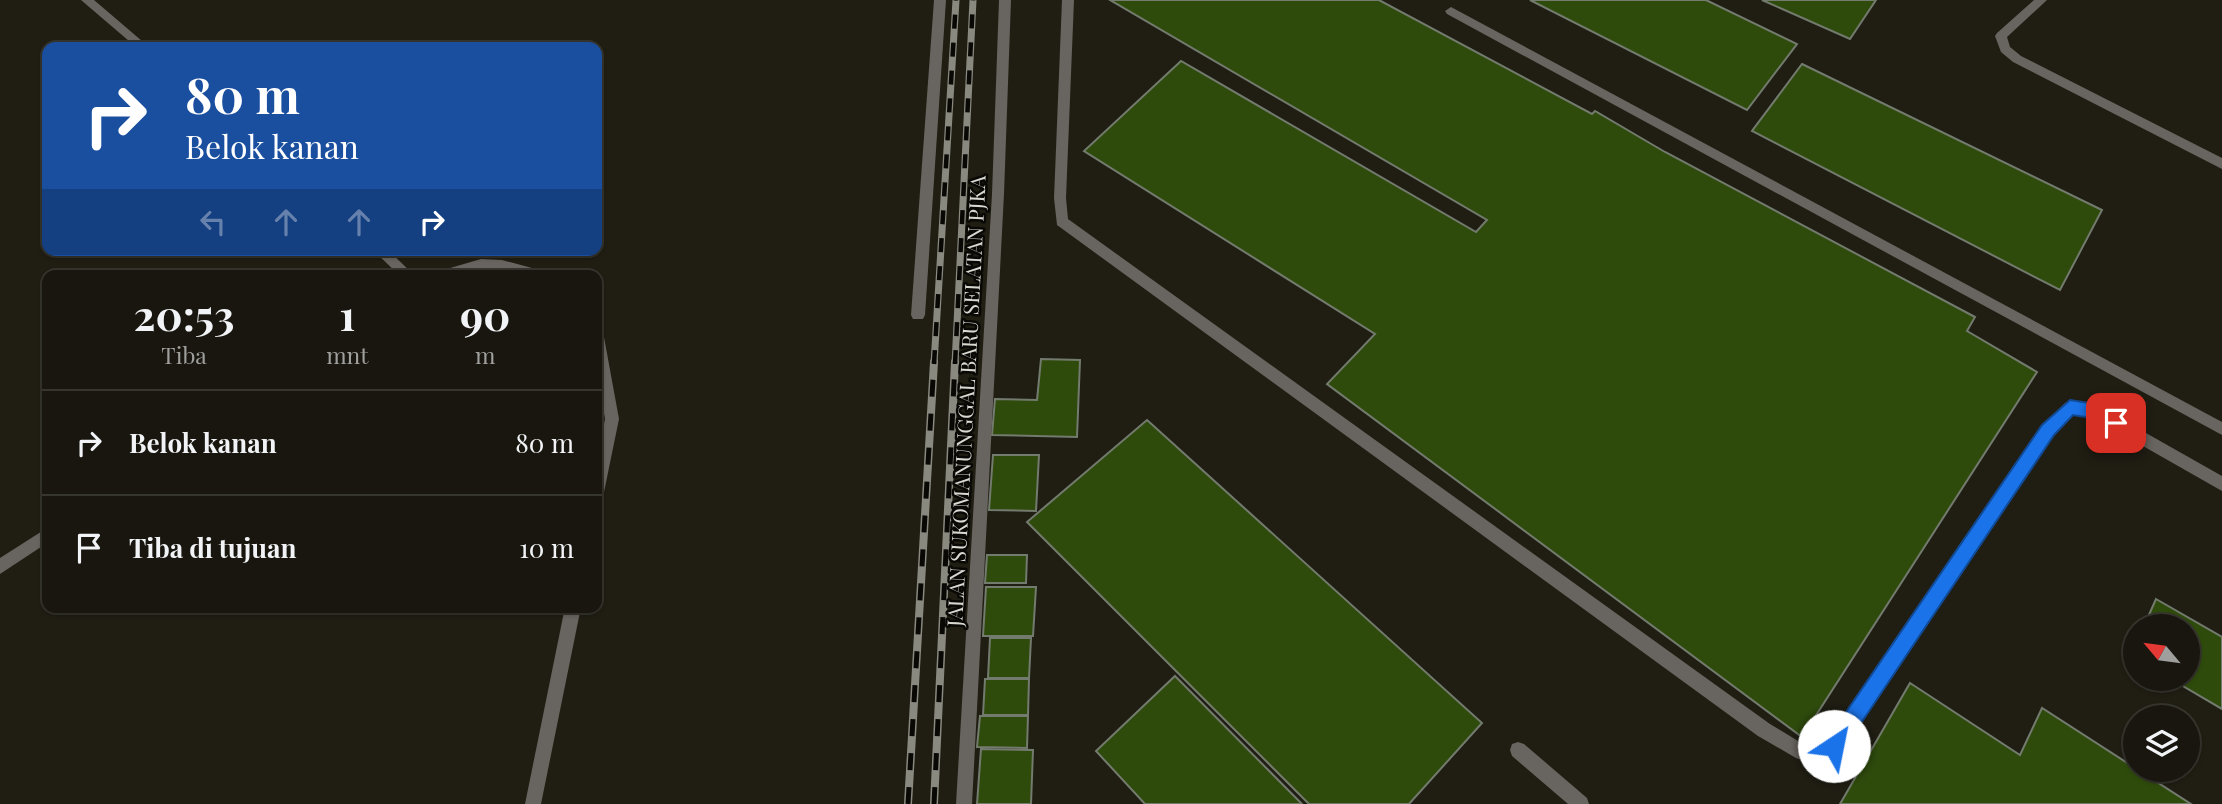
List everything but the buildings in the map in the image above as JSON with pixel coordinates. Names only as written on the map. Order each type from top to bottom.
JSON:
[{"type":"street","points":[[87,0],[136,42]]},
{"type":"street","points":[[918,315],[940,0]]},
{"type":"street","name":"JALAN SUKOMANUNGGAL BARU SELATAN PJKA","points":[[964,804],[998,194],[1004,0]]},
{"type":"street","points":[[1068,0],[1060,198],[1062,221],[1764,730],[1802,752],[1834,746],[2048,430],[2070,407],[2095,411],[2222,484]]},
{"type":"street","points":[[2041,0],[2001,36],[2005,49],[2017,59],[2222,164]]},
{"type":"street","points":[[1451,11],[2222,429]]},
{"type":"street","points":[[386,256],[402,270]]},
{"type":"street","points":[[459,270],[478,263],[505,263],[524,270]]},
{"type":"street","points":[[602,364],[612,419],[602,468]]},
{"type":"street","points":[[0,567],[42,538]]},
{"type":"street","points":[[533,804],[572,613]]},
{"type":"street","points":[[1518,750],[1581,804]]},
{"type":"railway","points":[[934,364],[956,0]]},
{"type":"railway","points":[[955,364],[973,0]]},
{"type":"railway","points":[[908,804],[934,362]]},
{"type":"railway","points":[[934,804],[955,362]]},
{"type":"route","points":[[1834,746],[2048,430],[2070,407],[2095,411],[2116,423]]}]
